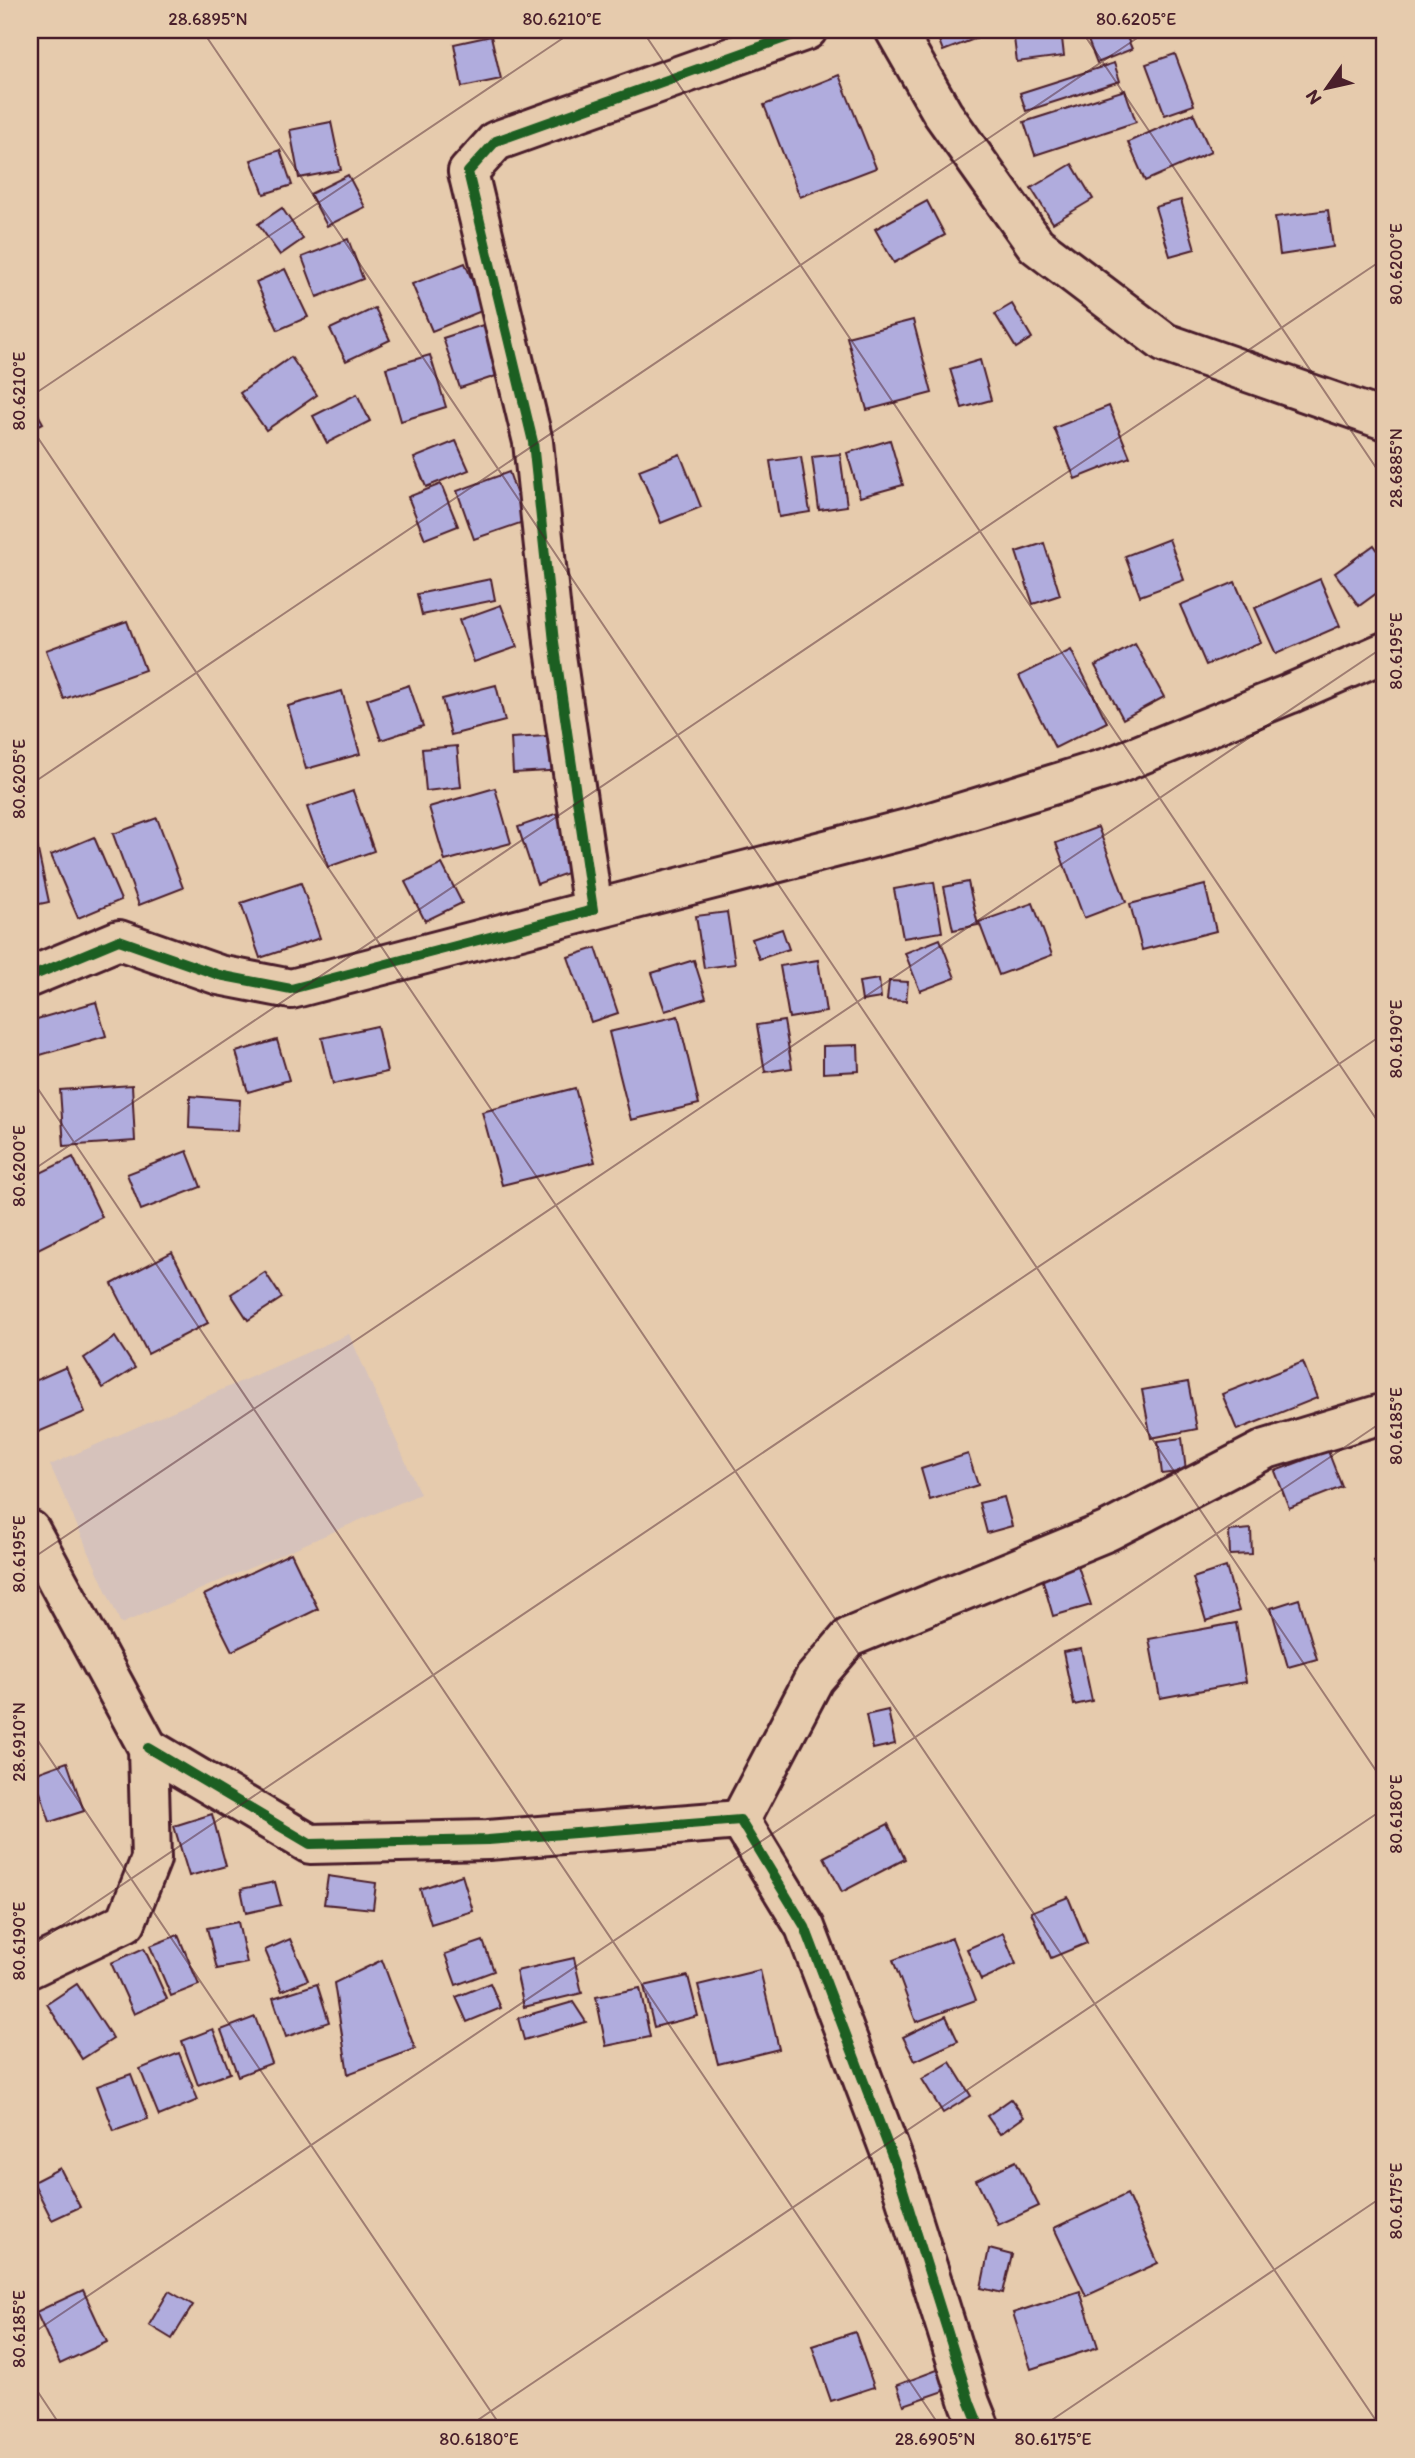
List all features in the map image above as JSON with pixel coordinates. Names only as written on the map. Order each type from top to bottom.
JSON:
[{"type":"street","points":[[593,910],[554,642],[533,442],[468,172],[496,141],[807,30]]},
{"type":"street","points":[[895,30],[943,114],[1036,245],[1165,342],[1383,415]]},
{"type":"street","points":[[30,977],[119,940],[219,975],[291,989],[915,827],[1110,768],[1385,652]]},
{"type":"street","points":[[740,1820],[814,1679],[850,1637],[1108,1531],[1266,1449],[1385,1413]]},
{"type":"street","points":[[30,1530],[148,1748],[151,1859],[126,1922],[30,1968]]},
{"type":"street","points":[[148,1748],[310,1844],[488,1840],[740,1820]]},
{"type":"street","points":[[740,1820],[805,1927],[895,2164],[980,2428]]},
{"type":"shaded area","points":[[349,1334],[420,1494],[121,1624],[50,1465]]},
{"type":"building","points":[[935,30],[998,30],[943,51]]},
{"type":"building","points":[[1013,30],[1061,30],[1064,56],[1017,62]]},
{"type":"building","points":[[1084,30],[1124,30],[1132,49],[1097,63]]},
{"type":"building","points":[[491,36],[501,79],[462,87],[454,44]]},
{"type":"building","points":[[1175,54],[1194,105],[1165,115],[1146,64]]},
{"type":"building","points":[[1114,63],[1120,81],[1026,111],[1020,93]]},
{"type":"building","points":[[839,75],[876,168],[800,197],[764,105]]},
{"type":"building","points":[[1125,90],[1136,122],[1035,155],[1024,122]]},
{"type":"building","points":[[1193,113],[1211,152],[1145,181],[1128,142]]},
{"type":"building","points":[[331,122],[341,170],[299,178],[290,130]]},
{"type":"building","points":[[280,150],[292,185],[264,194],[251,160]]},
{"type":"building","points":[[1072,164],[1093,199],[1053,223],[1031,188]]},
{"type":"building","points":[[348,175],[365,207],[327,226],[310,194]]},
{"type":"building","points":[[1181,200],[1195,249],[1170,256],[1155,207]]},
{"type":"building","points":[[927,201],[945,235],[894,263],[875,229]]},
{"type":"building","points":[[282,208],[303,239],[280,255],[258,224]]},
{"type":"building","points":[[1328,210],[1333,247],[1280,255],[1275,217]]},
{"type":"building","points":[[348,239],[363,279],[317,297],[302,257]]},
{"type":"building","points":[[465,263],[484,310],[432,331],[412,284]]},
{"type":"building","points":[[285,269],[308,317],[278,330],[256,282]]},
{"type":"building","points":[[1012,304],[1032,338],[1016,348],[995,314]]},
{"type":"building","points":[[375,308],[390,340],[346,361],[330,329]]},
{"type":"building","points":[[913,320],[932,393],[867,410],[847,337]]},
{"type":"building","points":[[489,323],[505,373],[460,388],[443,338]]},
{"type":"building","points":[[430,355],[446,407],[401,421],[386,368]]},
{"type":"building","points":[[291,357],[317,395],[266,430],[240,393]]},
{"type":"building","points":[[980,360],[991,400],[962,408],[950,369]]},
{"type":"building","points":[[357,394],[370,421],[327,443],[313,416]]},
{"type":"building","points":[[30,400],[43,423],[30,430]]},
{"type":"building","points":[[1109,406],[1130,457],[1075,479],[1054,428]]},
{"type":"building","points":[[890,440],[903,485],[860,497],[847,453]]},
{"type":"building","points":[[456,441],[469,470],[426,487],[414,458]]},
{"type":"building","points":[[680,454],[701,507],[661,523],[639,470]]},
{"type":"building","points":[[840,454],[847,506],[819,510],[812,457]]},
{"type":"building","points":[[801,457],[810,512],[779,517],[770,461]]},
{"type":"building","points":[[509,472],[526,521],[474,539],[457,491]]},
{"type":"building","points":[[441,484],[458,526],[425,539],[408,497]]},
{"type":"building","points":[[1169,539],[1184,580],[1140,596],[1125,556]]},
{"type":"building","points":[[1044,543],[1060,595],[1033,604],[1016,552]]},
{"type":"building","points":[[1374,545],[1385,561],[1385,587],[1359,606],[1335,573]]},
{"type":"building","points":[[491,579],[495,600],[422,615],[417,594]]},
{"type":"building","points":[[1320,579],[1340,626],[1276,654],[1255,608]]},
{"type":"building","points":[[1235,582],[1261,642],[1206,665],[1180,605]]},
{"type":"building","points":[[501,605],[517,647],[474,662],[459,620]]},
{"type":"building","points":[[127,621],[145,670],[64,699],[46,650]]},
{"type":"building","points":[[1135,644],[1164,697],[1123,719],[1095,666]]},
{"type":"building","points":[[1071,650],[1107,722],[1055,748],[1019,676]]},
{"type":"building","points":[[409,685],[423,726],[381,740],[367,699]]},
{"type":"building","points":[[496,685],[505,721],[451,735],[442,699]]},
{"type":"building","points":[[342,691],[360,754],[306,769],[288,706]]},
{"type":"building","points":[[564,735],[566,770],[513,773],[511,738]]},
{"type":"building","points":[[457,746],[461,787],[426,791],[422,749]]},
{"type":"building","points":[[495,788],[511,843],[445,861],[429,807]]},
{"type":"building","points":[[353,791],[374,851],[328,867],[307,807]]},
{"type":"building","points":[[558,813],[578,869],[537,884],[518,827]]},
{"type":"building","points":[[30,818],[49,902],[30,906]]},
{"type":"building","points":[[157,818],[183,888],[139,905],[113,834]]},
{"type":"building","points":[[1098,827],[1126,902],[1084,918],[1056,843]]},
{"type":"building","points":[[94,837],[121,900],[78,918],[51,855]]},
{"type":"building","points":[[442,864],[462,903],[425,921],[405,882]]},
{"type":"building","points":[[934,882],[942,932],[903,938],[894,889]]},
{"type":"building","points":[[968,882],[978,925],[953,930],[944,887]]},
{"type":"building","points":[[301,883],[320,938],[260,958],[241,903]]},
{"type":"building","points":[[1205,885],[1216,931],[1142,950],[1130,904]]},
{"type":"building","points":[[1033,903],[1052,955],[999,975],[979,922]]},
{"type":"building","points":[[727,912],[735,964],[704,968],[696,916]]},
{"type":"building","points":[[782,929],[789,949],[759,959],[752,939]]},
{"type":"building","points":[[940,939],[955,978],[920,991],[905,953]]},
{"type":"building","points":[[596,948],[618,1013],[591,1022],[568,957]]},
{"type":"building","points":[[694,960],[706,998],[665,1011],[652,973]]},
{"type":"building","points":[[818,960],[826,1012],[789,1018],[780,966]]},
{"type":"building","points":[[879,979],[881,998],[862,1001],[859,982]]},
{"type":"building","points":[[889,981],[908,982],[906,1001],[887,1000]]},
{"type":"building","points":[[96,1002],[106,1036],[30,1058],[30,1021]]},
{"type":"building","points":[[678,1016],[699,1104],[631,1120],[609,1032]]},
{"type":"building","points":[[784,1021],[792,1068],[765,1072],[757,1025]]},
{"type":"building","points":[[377,1026],[387,1072],[333,1084],[322,1038]]},
{"type":"building","points":[[277,1040],[289,1080],[248,1092],[236,1052]]},
{"type":"building","points":[[858,1045],[859,1071],[823,1073],[823,1046]]},
{"type":"building","points":[[132,1085],[135,1141],[64,1146],[60,1090]]},
{"type":"building","points":[[575,1088],[595,1162],[502,1185],[482,1112]]},
{"type":"building","points":[[190,1096],[240,1100],[238,1131],[189,1128]]},
{"type":"building","points":[[187,1151],[201,1187],[141,1210],[127,1174]]},
{"type":"building","points":[[73,1157],[102,1217],[30,1253],[30,1178]]},
{"type":"building","points":[[172,1252],[208,1323],[148,1354],[112,1284]]},
{"type":"building","points":[[265,1272],[282,1298],[248,1320],[231,1294]]},
{"type":"building","points":[[115,1337],[135,1368],[103,1388],[84,1358]]},
{"type":"building","points":[[1303,1362],[1317,1398],[1237,1430],[1222,1394]]},
{"type":"building","points":[[66,1367],[85,1412],[36,1433],[30,1419],[30,1383]]},
{"type":"building","points":[[1188,1382],[1197,1429],[1151,1438],[1142,1390]]},
{"type":"building","points":[[1182,1438],[1186,1471],[1162,1474],[1158,1441]]},
{"type":"building","points":[[1328,1451],[1342,1487],[1289,1508],[1275,1471]]},
{"type":"building","points":[[968,1454],[978,1485],[930,1500],[921,1469]]},
{"type":"building","points":[[1004,1497],[1012,1526],[987,1533],[979,1503]]},
{"type":"building","points":[[1251,1529],[1252,1554],[1230,1555],[1229,1531]]},
{"type":"building","points":[[291,1553],[318,1609],[232,1651],[204,1595]]},
{"type":"building","points":[[1385,1556],[1385,1593],[1374,1560]]},
{"type":"building","points":[[1077,1563],[1091,1605],[1053,1616],[1041,1574]]},
{"type":"building","points":[[1226,1567],[1239,1611],[1206,1621],[1193,1578]]},
{"type":"building","points":[[1299,1599],[1317,1659],[1288,1667],[1271,1608]]},
{"type":"building","points":[[1236,1623],[1246,1682],[1160,1698],[1149,1639]]},
{"type":"building","points":[[1081,1649],[1092,1701],[1074,1705],[1063,1652]]},
{"type":"building","points":[[888,1710],[895,1744],[873,1749],[866,1715]]},
{"type":"building","points":[[67,1762],[84,1811],[50,1822],[34,1774]]},
{"type":"building","points":[[212,1814],[226,1866],[189,1876],[174,1826]]},
{"type":"building","points":[[888,1824],[905,1859],[842,1892],[824,1857]]},
{"type":"building","points":[[462,1875],[473,1911],[431,1924],[420,1889]]},
{"type":"building","points":[[328,1876],[376,1883],[373,1909],[324,1904]]},
{"type":"building","points":[[275,1882],[281,1905],[246,1913],[241,1889]]},
{"type":"building","points":[[1068,1897],[1087,1943],[1051,1958],[1031,1912]]},
{"type":"building","points":[[238,1922],[247,1963],[217,1969],[207,1928]]},
{"type":"building","points":[[1003,1933],[1016,1964],[981,1980],[967,1949]]},
{"type":"building","points":[[178,1935],[199,1985],[171,1996],[150,1946]]},
{"type":"building","points":[[952,1938],[976,2000],[916,2022],[893,1960]]},
{"type":"building","points":[[290,1939],[308,1980],[282,1991],[265,1950]]},
{"type":"building","points":[[483,1941],[494,1971],[456,1985],[445,1954]]},
{"type":"building","points":[[144,1948],[167,1999],[134,2014],[111,1963]]},
{"type":"building","points":[[574,1958],[582,1993],[524,2007],[516,1971]]},
{"type":"building","points":[[382,1960],[415,2049],[348,2074],[334,1983]]},
{"type":"building","points":[[760,1970],[779,2049],[718,2064],[698,1985]]},
{"type":"building","points":[[688,1976],[698,2016],[654,2027],[644,1986]]},
{"type":"building","points":[[490,1983],[501,2008],[467,2022],[456,1997]]},
{"type":"building","points":[[77,1984],[113,2039],[82,2059],[47,2004]]},
{"type":"building","points":[[317,1984],[329,2022],[286,2037],[273,1998]]},
{"type":"building","points":[[640,1988],[650,2037],[606,2046],[596,1997]]},
{"type":"building","points":[[573,2002],[586,2022],[524,2040],[518,2018]]},
{"type":"building","points":[[946,2016],[958,2041],[915,2061],[903,2037]]},
{"type":"building","points":[[255,2017],[272,2063],[238,2076],[221,2030]]},
{"type":"building","points":[[213,2029],[230,2073],[198,2085],[182,2041]]},
{"type":"building","points":[[179,2053],[198,2100],[159,2116],[140,2069]]},
{"type":"building","points":[[950,2062],[971,2096],[943,2113],[922,2079]]},
{"type":"building","points":[[131,2074],[148,2119],[114,2131],[97,2086]]},
{"type":"building","points":[[1011,2099],[1024,2117],[1000,2134],[987,2116]]},
{"type":"building","points":[[1016,2161],[1039,2206],[998,2225],[976,2180]]},
{"type":"building","points":[[60,2168],[80,2207],[52,2220],[33,2182]]},
{"type":"building","points":[[1127,2194],[1158,2263],[1086,2296],[1054,2228]]},
{"type":"building","points":[[989,2249],[1012,2255],[1003,2293],[981,2288]]},
{"type":"building","points":[[83,2290],[107,2342],[60,2364],[36,2312]]},
{"type":"building","points":[[169,2291],[193,2305],[172,2339],[149,2325]]},
{"type":"building","points":[[1080,2291],[1098,2347],[1031,2369],[1013,2313]]},
{"type":"building","points":[[855,2332],[874,2387],[831,2401],[812,2346]]},
{"type":"building","points":[[945,2367],[953,2388],[904,2405],[897,2385]]},
{"type":"building","points":[[908,2422],[910,2428],[884,2428]]},
{"type":"cycle path","points":[[30,977],[119,940],[219,975],[291,989],[593,910],[554,642],[533,442],[468,172],[496,141],[807,30]]},
{"type":"cycle path","points":[[148,1748],[310,1844],[488,1840],[740,1820],[805,1927],[895,2164],[980,2428]]}]
